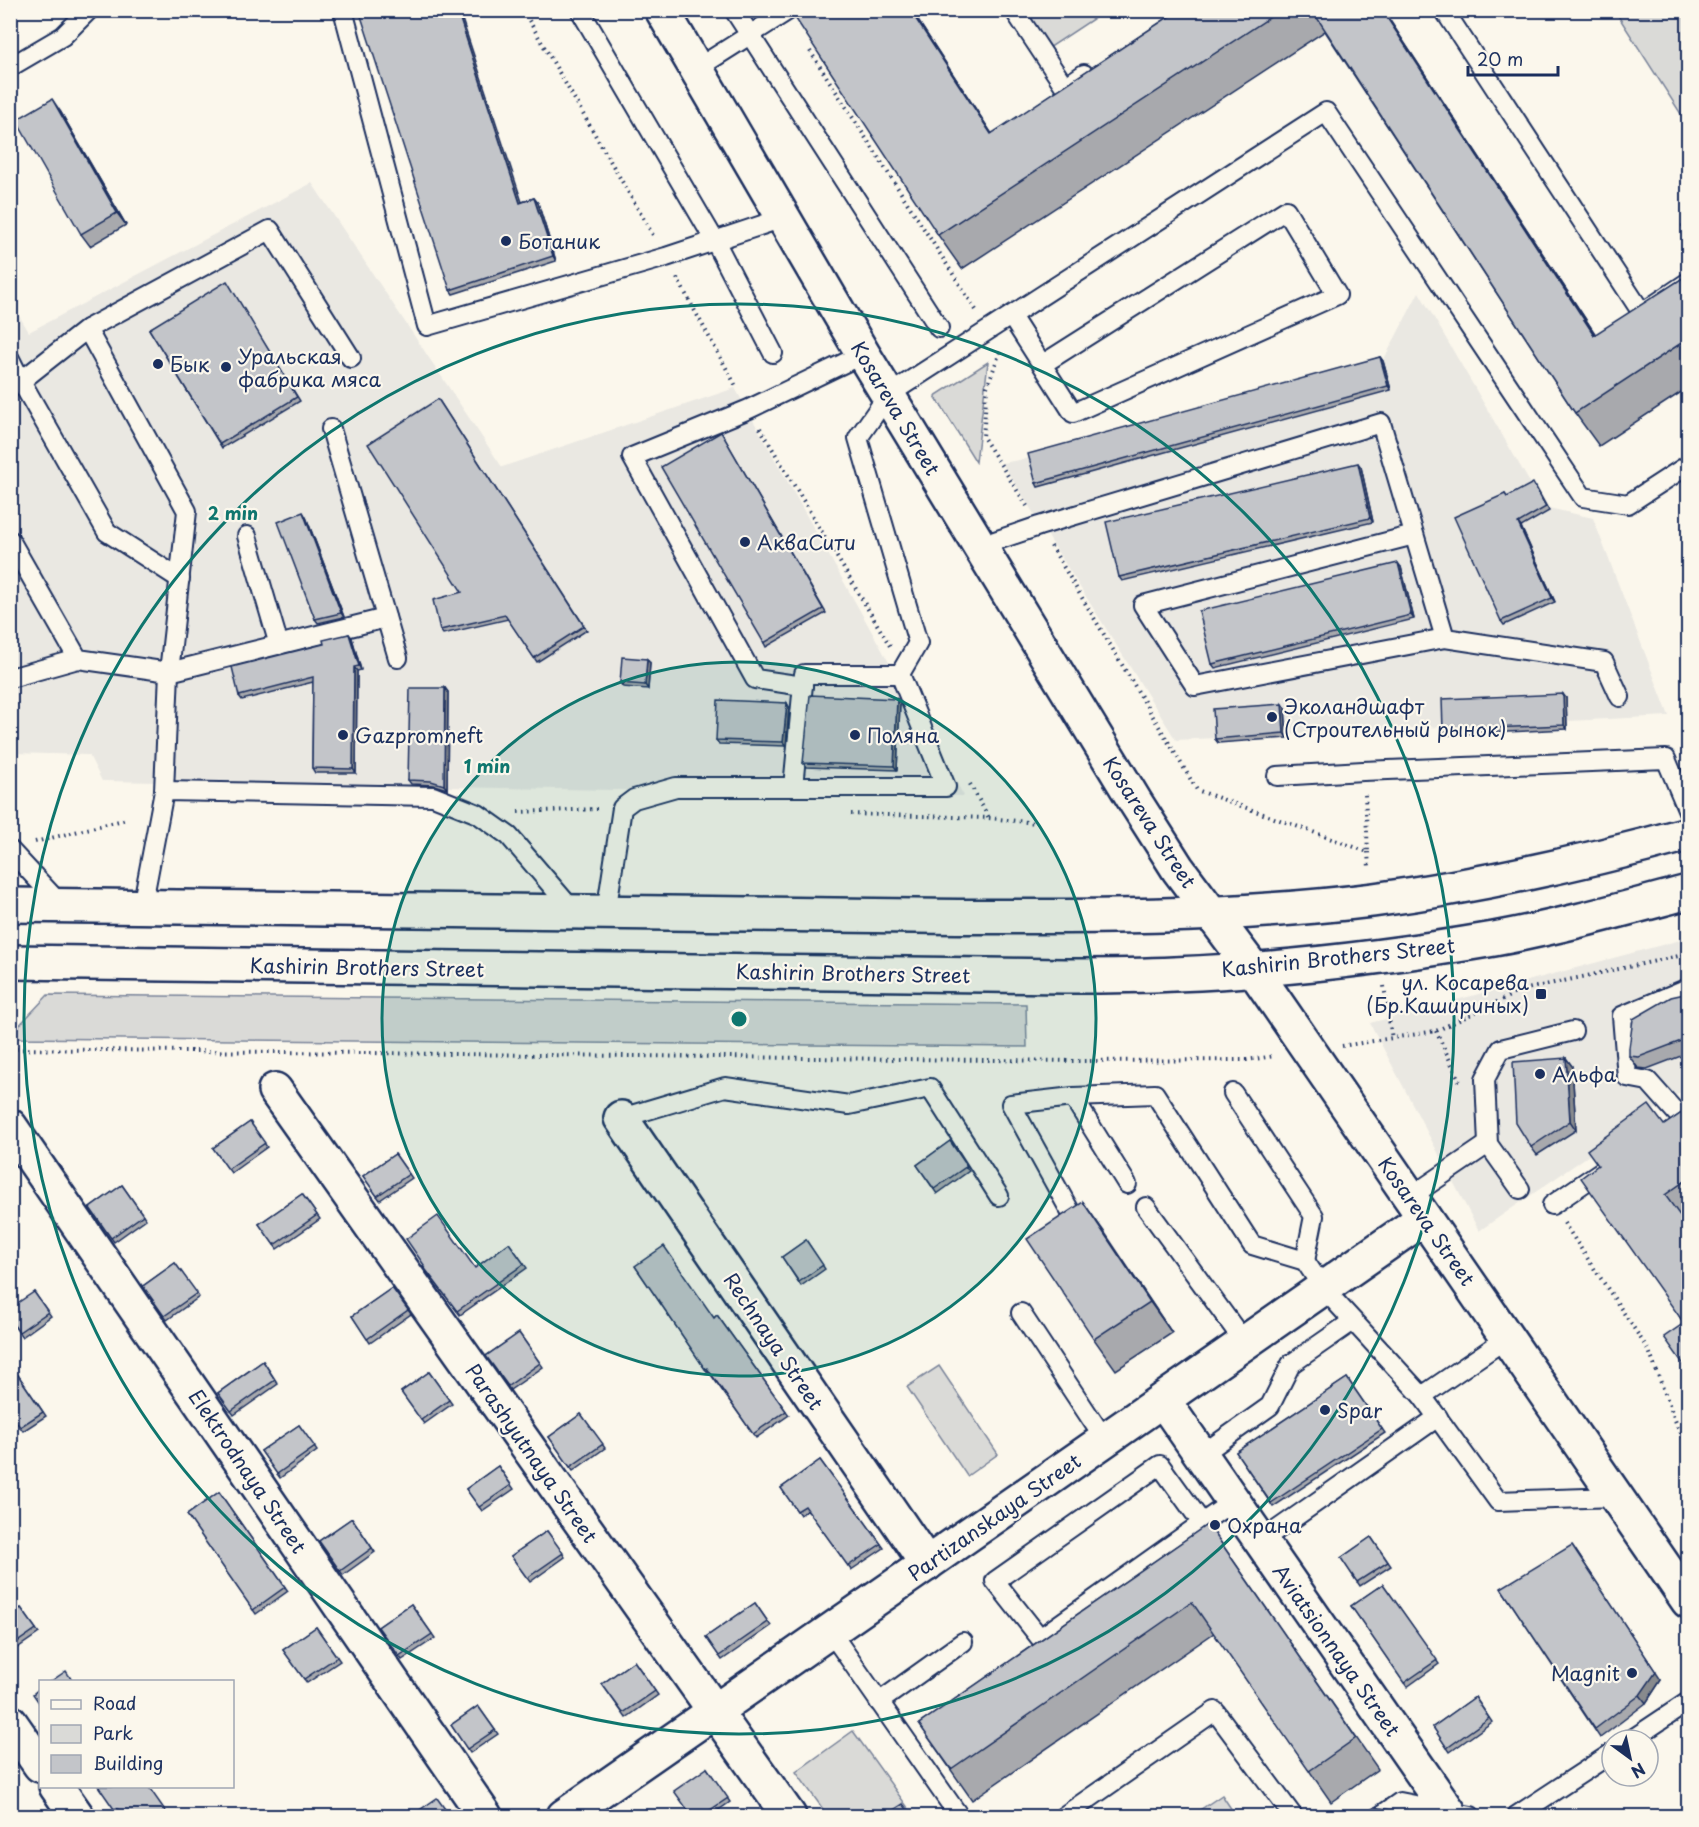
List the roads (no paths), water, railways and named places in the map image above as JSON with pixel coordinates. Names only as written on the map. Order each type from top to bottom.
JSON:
[{"type":"street","name":"Kosareva Street","points":[[662,10],[863,354],[1178,869],[1253,969],[1689,1600]]},
{"type":"street","points":[[10,905],[1052,917],[1211,913],[1303,907],[1425,892],[1576,862],[1689,834]]},
{"type":"street","name":"Kashirin Brothers Street","points":[[10,962],[1065,976],[1174,974],[1253,969],[1380,956],[1496,938],[1599,916],[1689,892]]},
{"type":"street","name":"Parashyutnaya Street","points":[[275,1090],[789,1816]]},
{"type":"street","name":"Rechnaya Street","points":[[621,1118],[927,1564]]},
{"type":"street","name":"Elektrodnaya Street","points":[[10,1126],[485,1816]]},
{"type":"street","name":"Partizanskaya Street","points":[[564,1816],[1323,1288],[1417,1207]]},
{"type":"street","name":"Aviatsionnaya Street","points":[[1163,1400],[1456,1815]]},
{"type":"street","points":[[10,1722],[39,1764]]},
{"type":"street","points":[[57,1788],[77,1816]]},
{"type":"lane","points":[[10,67],[63,36],[89,10]]},
{"type":"lane","points":[[343,10],[427,326],[656,260],[783,218]]},
{"type":"lane","points":[[580,10],[715,241],[773,353]]},
{"type":"lane","points":[[734,10],[939,328]]},
{"type":"lane","points":[[696,69],[789,10]]},
{"type":"lane","points":[[1014,10],[1065,87],[1094,68]]},
{"type":"lane","points":[[1444,10],[1642,313],[1689,282]]},
{"type":"lane","points":[[900,674],[918,643],[858,438],[888,395],[1326,112],[1583,497],[1628,504],[1689,465]]},
{"type":"lane","points":[[1011,316],[1073,412],[1337,295],[1286,210],[1043,364]]},
{"type":"lane","points":[[21,381],[87,329],[270,230],[351,358]]},
{"type":"lane","points":[[87,329],[187,511],[169,672],[164,790],[142,907]]},
{"type":"lane","points":[[802,686],[755,679],[632,457],[749,409],[863,354]]},
{"type":"lane","points":[[10,359],[107,532],[180,579]]},
{"type":"lane","points":[[980,546],[1039,526],[1381,423],[1445,638]]},
{"type":"lane","points":[[331,429],[398,658]]},
{"type":"lane","points":[[1414,535],[1143,605],[1195,686],[1445,638],[1604,663],[1620,697]]},
{"type":"lane","points":[[247,536],[279,645]]},
{"type":"lane","points":[[10,540],[78,659]]},
{"type":"lane","points":[[10,678],[78,659],[169,672],[386,618]]},
{"type":"lane","points":[[793,787],[804,674],[900,674]]},
{"type":"lane","points":[[164,790],[433,795],[478,814],[509,836],[590,913],[622,808],[634,799],[676,787],[946,787],[900,674]]},
{"type":"lane","points":[[1277,776],[1666,759],[1689,811]]},
{"type":"lane","points":[[10,850],[62,906]]},
{"type":"lane","points":[[1680,1117],[1648,1081],[1627,1077],[1623,1016],[1689,988]]},
{"type":"lane","points":[[1520,1189],[1488,1144],[1485,1079],[1501,1049],[1573,1031]]},
{"type":"lane","points":[[621,1118],[725,1087],[849,1105],[930,1088],[999,1196]]},
{"type":"lane","points":[[1233,1093],[1314,1216],[1305,1261]]},
{"type":"lane","points":[[1075,1220],[1011,1104],[1073,1097],[1155,1094],[1252,1245],[1305,1261],[1323,1288],[1422,1395],[1498,1501],[1617,1497]]},
{"type":"lane","points":[[1073,1097],[1127,1184]]},
{"type":"lane","points":[[1417,1207],[1488,1144]]},
{"type":"lane","points":[[1552,1205],[1621,1158]]},
{"type":"lane","points":[[1146,1207],[1245,1343]]},
{"type":"lane","points":[[1021,1313],[1105,1440]]},
{"type":"lane","points":[[1201,1455],[1270,1406],[1291,1364],[1353,1321]]},
{"type":"lane","points":[[1422,1395],[1508,1338]]},
{"type":"lane","points":[[1261,1541],[1438,1417]]},
{"type":"lane","points":[[1202,1523],[1160,1465],[995,1581],[1040,1638],[1233,1501]]},
{"type":"lane","points":[[830,1631],[959,1816]]},
{"type":"lane","points":[[879,1702],[963,1642]]},
{"type":"lane","points":[[1649,1728],[1689,1702]]},
{"type":"lane","points":[[1064,1816],[1215,1711],[1293,1816]]},
{"type":"lane","points":[[1516,1816],[1600,1761]]},
{"type":"lane","points":[[1380,1816],[1400,1802],[1456,1815]]},
{"type":"place","name":"Ботаник","points":[[506,241]]},
{"type":"place","name":"Бык","points":[[158,364]]},
{"type":"place","name":"Уральская фабрика мяса","points":[[226,367]]},
{"type":"place","name":"АкваСити","points":[[745,542]]},
{"type":"place","name":"Эколандшафт (Строительный рынок)","points":[[1272,717]]},
{"type":"place","name":"Gazpromneft","points":[[343,735]]},
{"type":"place","name":"Поляна","points":[[855,735]]},
{"type":"place","name":"ул. Косарева (Бр.Кашириных)","points":[[1541,994]]},
{"type":"place","name":"Альфа","points":[[1540,1074]]},
{"type":"place","name":"Spar","points":[[1325,1410]]},
{"type":"place","name":"Охрана","points":[[1215,1525]]},
{"type":"place","name":"Magnit","points":[[1632,1673]]}]
